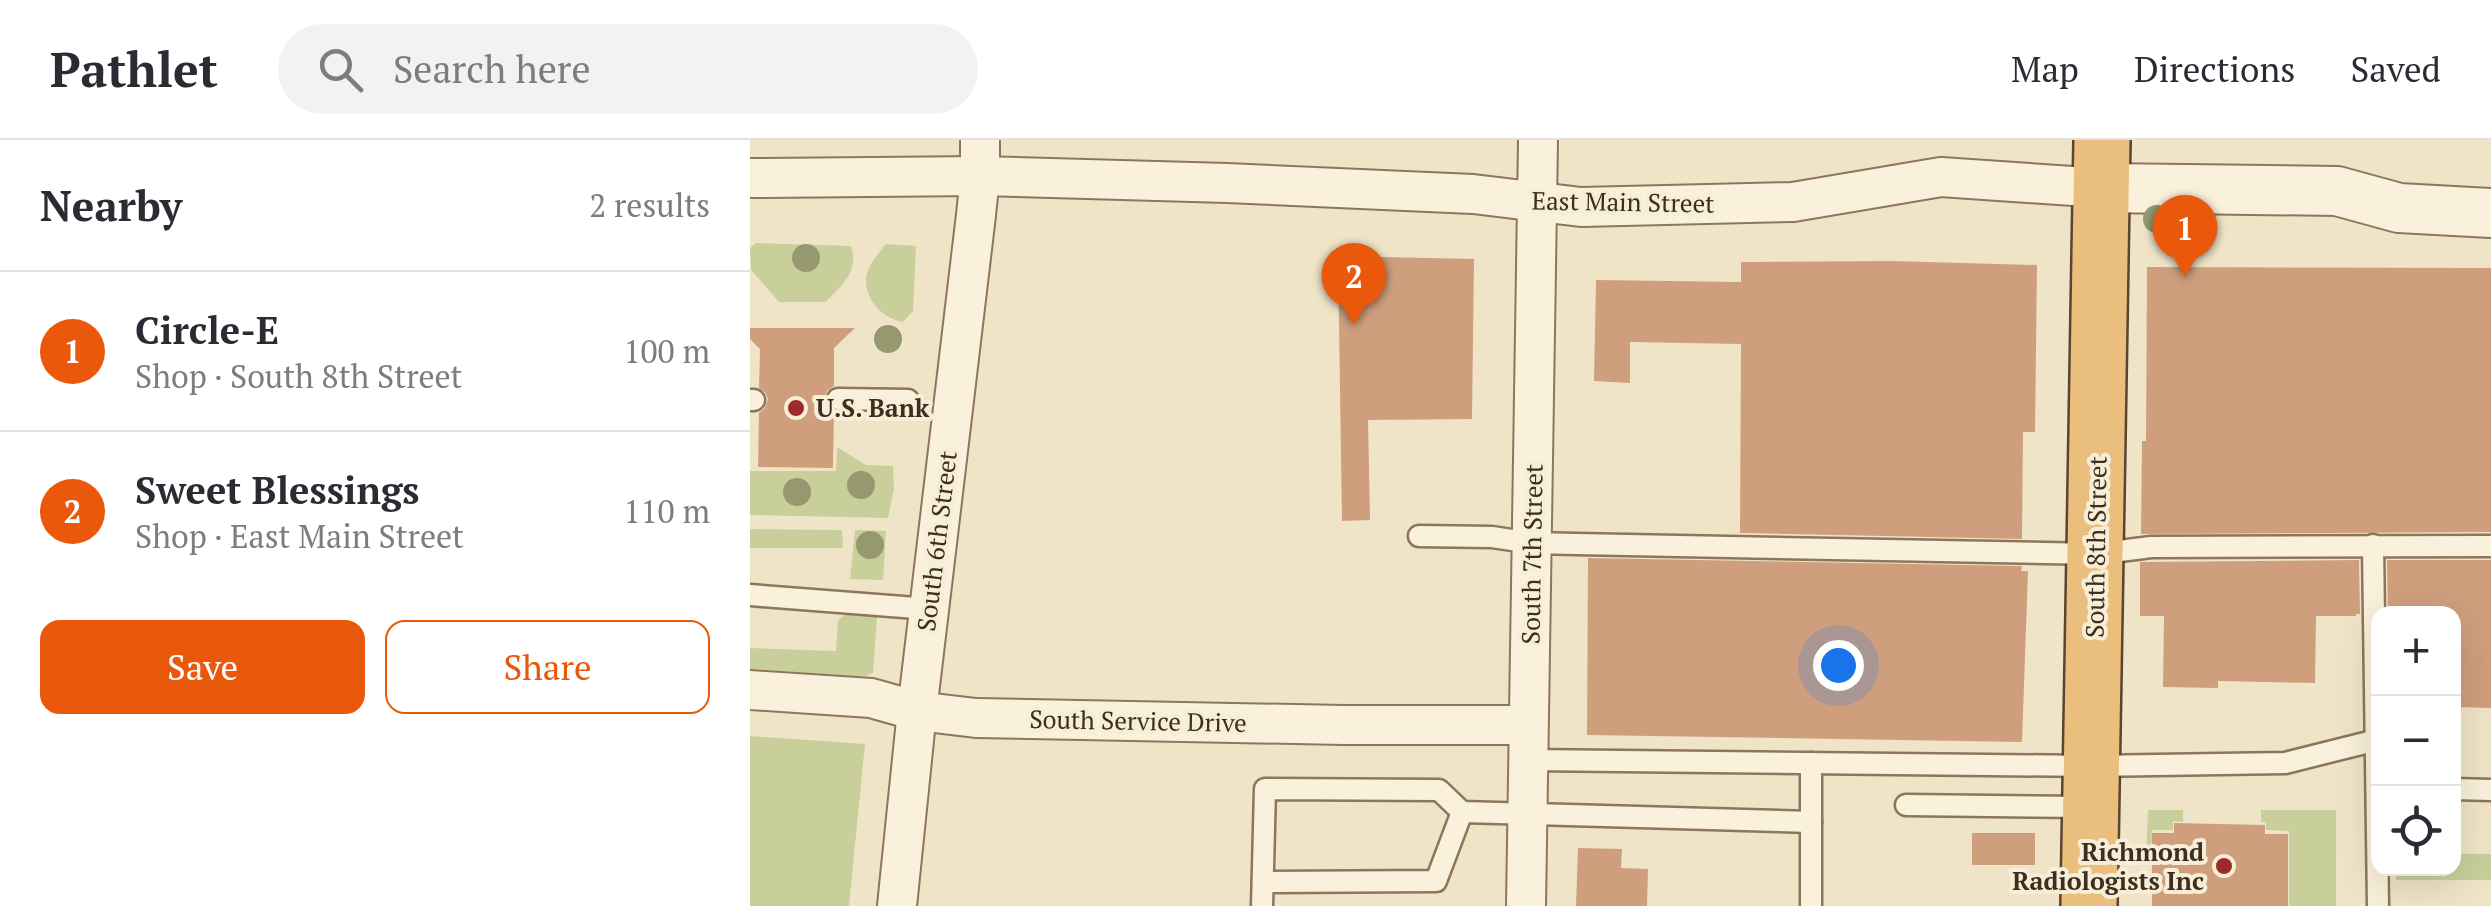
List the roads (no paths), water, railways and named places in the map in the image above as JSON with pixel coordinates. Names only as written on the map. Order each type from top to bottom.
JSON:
[{"type":"highway","name":"South 8th Street","points":[[2089,906],[2102,164]]},
{"type":"street","name":"South 7th Street","points":[[1526,906],[1538,140]]},
{"type":"street","name":"East Main Street","points":[[750,178],[980,158],[1227,183],[1454,193],[1602,207],[1794,202],[1940,177],[2102,164],[2337,190],[2399,208],[2491,214]]},
{"type":"street","name":"South 6th Street","points":[[897,906],[980,158]]},
{"type":"street","name":"South Service Drive","points":[[750,690],[871,698],[917,711],[996,719],[1344,725],[1528,742]]},
{"type":"lane","points":[[838,400],[908,400]]},
{"type":"lane","points":[[1419,536],[1492,537],[1532,543],[2096,554],[2152,546],[2491,546]]},
{"type":"lane","points":[[2373,546],[2375,696]]},
{"type":"lane","points":[[750,595],[929,610]]},
{"type":"lane","points":[[1906,805],[2285,763],[2371,741]]},
{"type":"lane","points":[[1528,742],[2092,787]]},
{"type":"lane","points":[[1811,906],[1812,763]]},
{"type":"lane","points":[[1262,906],[1265,789],[1439,790],[1462,812],[1812,822]]},
{"type":"lane","points":[[2461,789],[2491,790]]},
{"type":"lane","points":[[1263,882],[1436,881],[1462,812]]},
{"type":"lane","points":[[2378,876],[2378,906]]},
{"type":"place","name":"Circle-E","points":[[2185,277]]},
{"type":"place","name":"Sweet Blessings","points":[[1354,325]]},
{"type":"place","name":"U.S. Bank","points":[[796,408]]},
{"type":"place","name":"Richmond Radiologists Inc","points":[[2224,866]]}]
